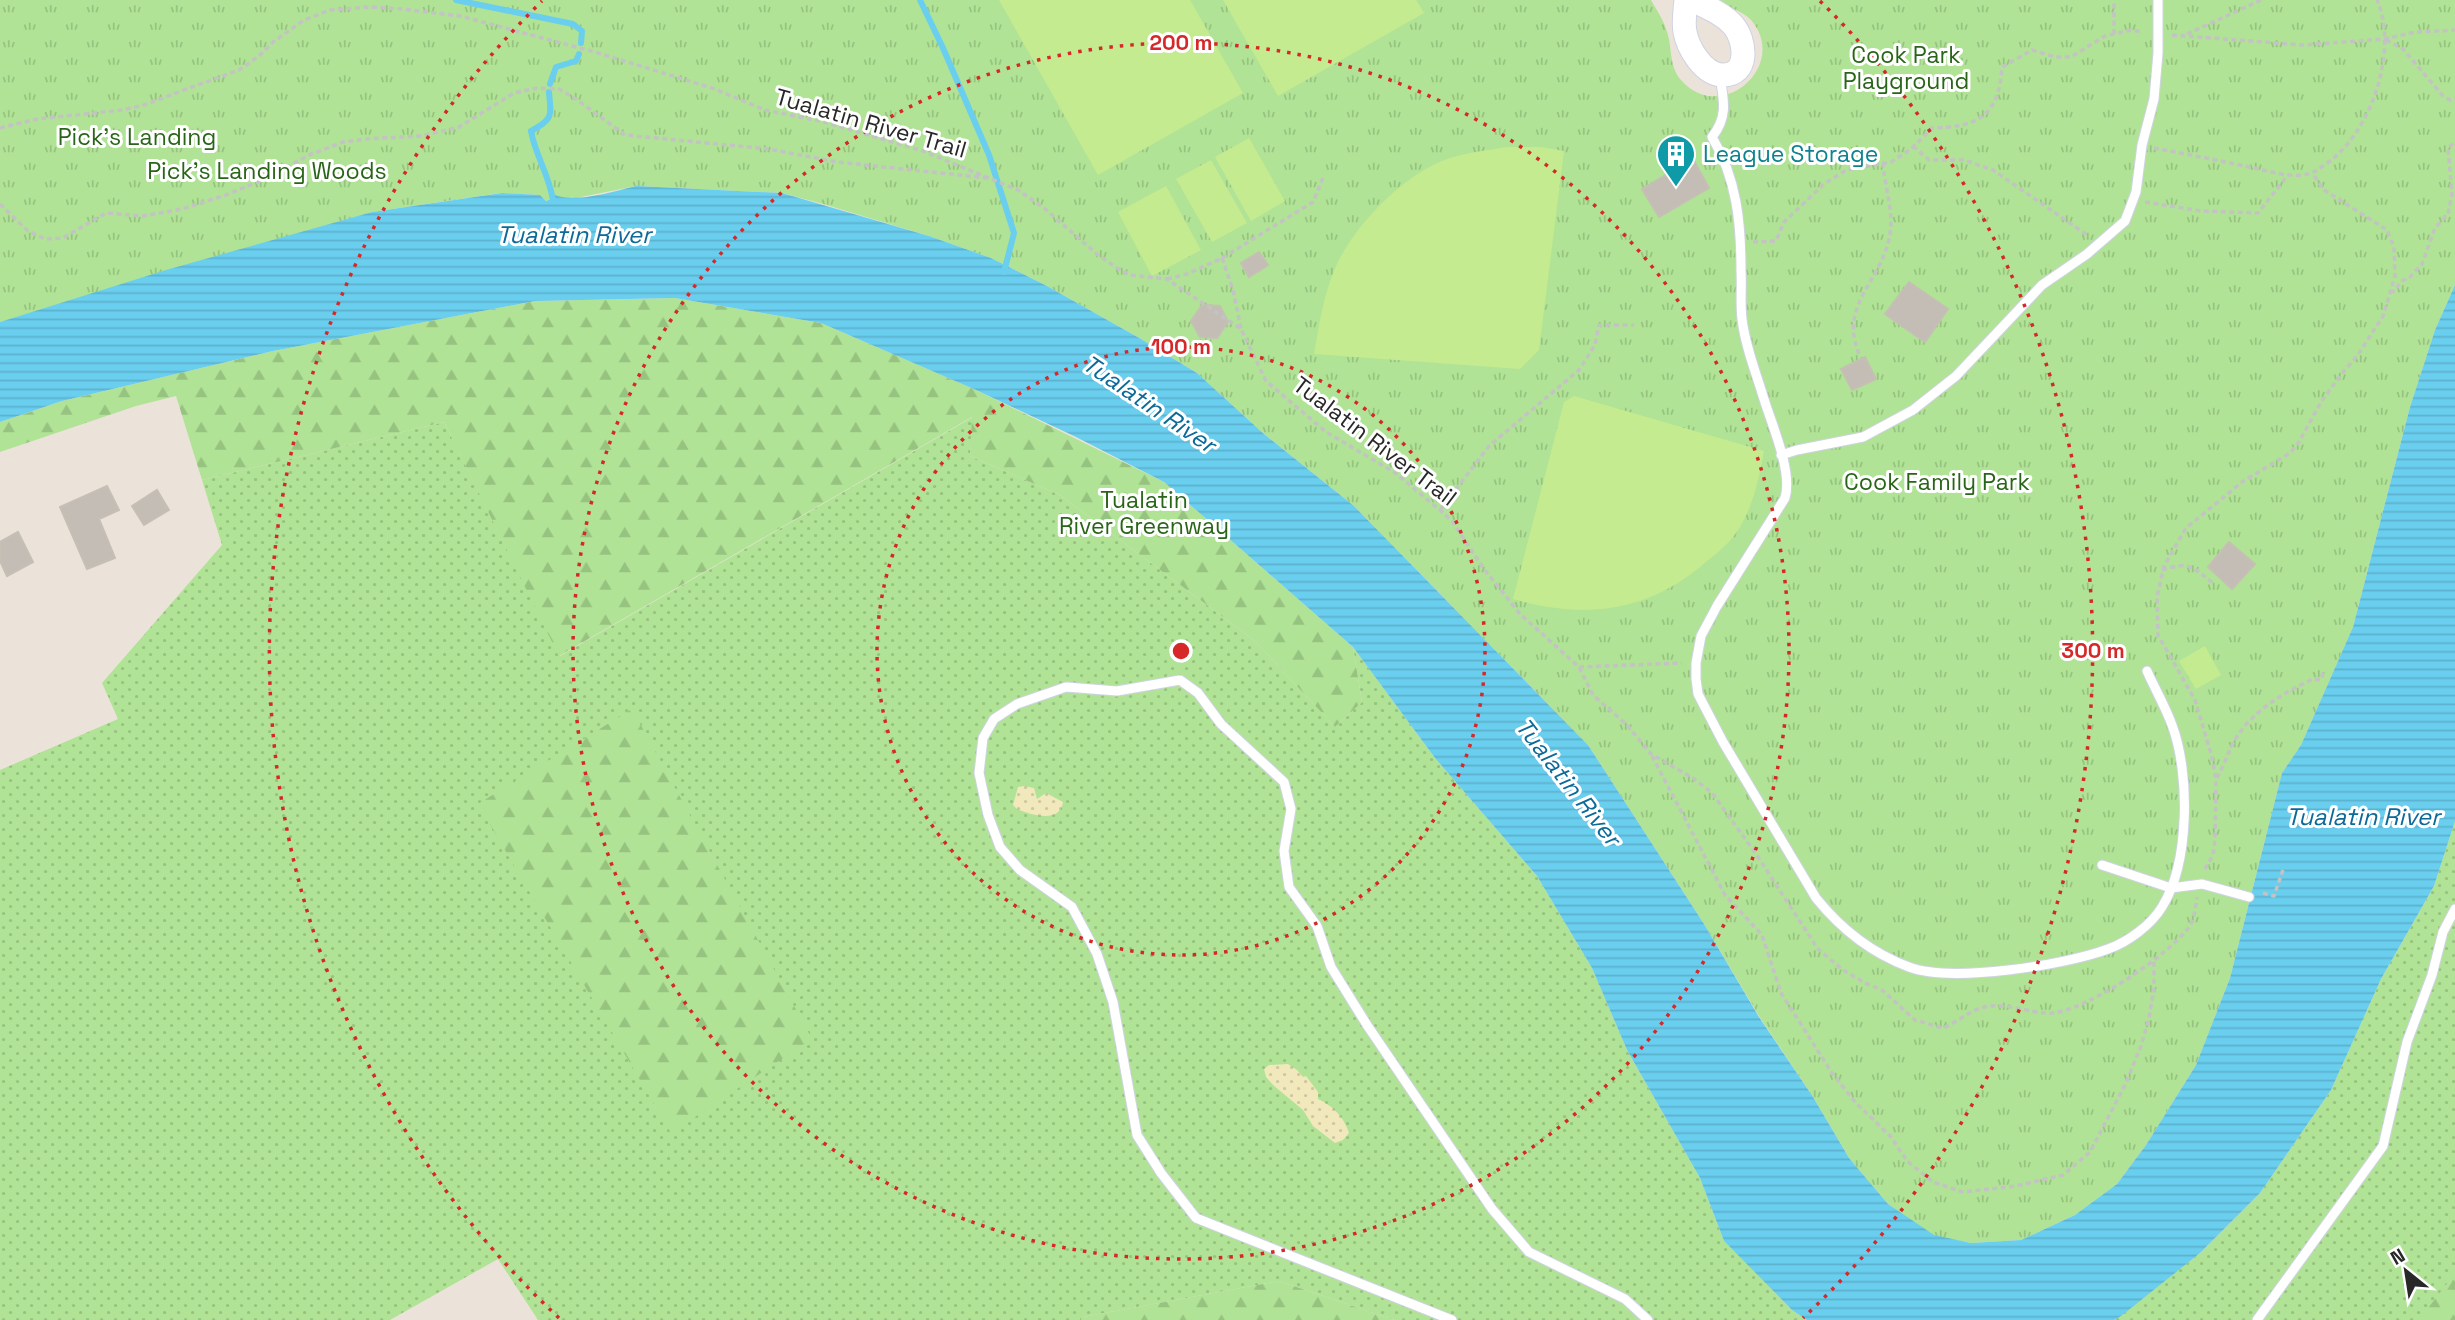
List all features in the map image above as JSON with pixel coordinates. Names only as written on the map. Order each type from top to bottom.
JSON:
[{"type":"street","points":[[1686,0],[1684,23],[1689,44],[1702,64],[1720,75],[1733,72],[1739,66],[1744,51],[1739,33],[1724,18],[1692,0]]},
{"type":"lane","points":[[1781,456],[1797,450],[1863,437],[1913,410],[1956,376],[2042,285],[2088,254],[2124,220],[2133,200],[2154,99],[2158,0]]},
{"type":"lane","points":[[1720,75],[1725,110],[1722,122],[1712,137],[1733,184],[1741,242],[1741,317],[1746,344],[1788,487],[1785,498],[1701,636],[1696,663],[1698,694],[1723,742],[1816,898],[1828,913],[1858,940],[1894,961],[1928,973],[1985,972],[2072,960],[2110,948],[2131,937],[2162,907],[2171,888],[2182,841],[2183,772],[2172,724],[2147,671]]},
{"type":"lane","points":[[1452,1320],[1196,1218],[1161,1173],[1137,1135],[1113,1002],[1097,954],[1072,907],[1020,870],[1000,847],[988,815],[979,774],[983,738],[994,719],[1017,704],[1066,687],[1117,691],[1180,680],[1198,693],[1221,724],[1284,782],[1291,809],[1284,852],[1289,887],[1317,926],[1331,967],[1367,1025],[1492,1209],[1529,1252],[1625,1299],[1648,1320]]},
{"type":"lane","points":[[2102,864],[2171,888],[2202,884],[2249,897]]},
{"type":"lane","points":[[2257,1320],[2383,1146],[2407,1041],[2432,975],[2443,932],[2455,909]]},
{"type":"path","points":[[2114,0],[2114,34]]},
{"type":"path","points":[[2184,36],[2261,0]]},
{"type":"path","points":[[2143,145],[2287,175],[2313,174],[2336,158],[2351,141],[2368,111],[2379,83],[2384,39],[2382,12],[2377,0]]},
{"type":"path","name":"Tualatin River Trail","points":[[0,128],[37,119],[122,110],[144,105],[239,70],[288,31],[316,14],[330,10],[371,7],[460,16],[511,28],[712,88],[765,110],[824,122],[911,148],[996,179],[1044,208],[1098,255],[1120,270],[1130,275],[1167,279],[1241,329],[1266,381],[1326,432],[1394,472],[1452,521],[1484,569],[1520,614],[1579,667],[1593,695],[1627,724],[1651,754],[1693,778],[1712,793],[1756,854],[1818,949],[1843,970],[1889,996],[1916,1020],[1943,1028],[1979,1008],[1998,1005],[2050,1013],[2063,1011],[2093,999],[2144,968],[2191,925],[2216,840],[2216,780],[2209,744],[2195,699],[2158,635],[2157,597],[2162,570],[2169,553],[2186,528],[2242,482],[2290,453],[2300,442],[2321,402],[2357,356],[2383,316],[2395,276],[2394,247],[2387,230],[2324,190],[2313,174]]},
{"type":"path","points":[[1741,242],[1776,241],[1784,222],[1824,184],[1846,170],[1883,164],[1901,156],[1932,128],[1958,128],[1980,118],[1999,96],[2002,67],[2032,50],[2055,57],[2071,57],[2097,40],[2131,30],[2303,45],[2455,30]]},
{"type":"path","points":[[2384,39],[2403,49],[2443,96],[2450,100],[2455,99]]},
{"type":"path","points":[[0,204],[28,232],[45,239],[63,238],[106,213],[143,216],[182,209],[226,195],[267,178],[311,154],[343,142],[366,138],[421,136],[459,127],[514,93],[537,88],[559,89],[625,135],[769,149],[837,162],[996,179]]},
{"type":"path","points":[[2390,292],[2395,291],[2400,282],[2410,277],[2422,264],[2435,228],[2448,214],[2452,194],[2448,148],[2455,142]]},
{"type":"path","points":[[1913,146],[1929,160],[1964,160],[1993,170],[2099,243]]},
{"type":"path","points":[[1859,354],[1854,340],[1853,318],[1885,252],[1891,227],[1883,164]]},
{"type":"path","points":[[1167,279],[1187,274],[1222,258],[1313,202],[1324,175]]},
{"type":"path","points":[[2133,200],[2201,211],[2258,213],[2287,175]]},
{"type":"path","points":[[1222,258],[1233,289],[1241,329]]},
{"type":"path","points":[[1440,510],[1489,446],[1578,370],[1595,345],[1599,325],[1634,325]]},
{"type":"path","points":[[2162,570],[2185,565],[2193,567],[2213,583]]},
{"type":"path","points":[[1579,667],[1696,663]]},
{"type":"path","points":[[2216,780],[2236,739],[2250,720],[2265,706],[2295,687],[2313,678],[2320,680],[2324,670]]},
{"type":"path","points":[[1651,754],[1725,895],[1762,935],[1781,993],[1832,1073],[1854,1102],[1891,1137],[1907,1161],[1933,1182],[1963,1192],[2016,1186],[2063,1175],[2090,1152],[2126,1083],[2141,1046],[2154,988],[2154,959]]},
{"type":"path","points":[[2261,893],[2274,896],[2284,867]]},
{"type":"green space","name":"Cook Family Park","points":[[0,0],[1651,0],[1665,25],[1677,74],[1697,92],[1714,96],[1731,93],[1746,84],[1757,71],[1762,55],[1761,37],[1751,20],[1719,0],[2455,0],[2455,285],[2435,330],[2410,407],[2353,627],[2301,745],[2282,773],[2230,978],[2196,1065],[2146,1145],[2117,1184],[2075,1215],[2021,1240],[1971,1243],[1930,1235],[1888,1204],[1849,1158],[1704,924],[1588,745],[1354,506],[1264,434],[1197,373],[1047,286],[991,258],[929,236],[782,193],[636,186],[571,199],[555,197],[546,201],[540,195],[501,193],[372,212],[0,322]]},
{"type":"green space","points":[[999,0],[1190,0],[1243,93],[1098,175]]},
{"type":"green space","points":[[1223,0],[1416,0],[1424,13],[1278,96]]},
{"type":"green space","points":[[1249,138],[1285,201],[1251,221],[1215,157]]},
{"type":"green space","points":[[1508,147],[1540,147],[1564,151],[1539,350],[1520,369],[1314,354],[1330,281],[1342,254],[1366,220],[1398,189],[1433,165],[1464,154]]},
{"type":"green space","points":[[1211,160],[1247,223],[1212,242],[1176,179]]},
{"type":"green space","points":[[1166,186],[1201,250],[1152,276],[1118,212]]},
{"type":"green space","name":"Tualatin River Greenway","points":[[675,298],[821,323],[976,390],[1164,482],[1353,647],[1362,702],[1335,727],[1255,641],[1060,495],[970,456],[972,417],[559,656],[444,422],[202,480],[176,396],[136,406],[0,452],[0,422],[62,401],[273,351],[535,301]]},
{"type":"green space","points":[[1574,396],[1764,451],[1752,500],[1733,537],[1685,578],[1640,601],[1591,610],[1566,609],[1513,599],[1564,402]]},
{"type":"green space","points":[[973,417],[970,456],[1060,495],[1255,641],[1335,727],[1362,702],[1353,647],[1435,758],[1537,876],[1592,968],[1627,1050],[1700,1178],[1724,1241],[1792,1310],[1807,1320],[1394,1320],[1279,1281],[1083,1317],[1081,1320],[538,1320],[498,1259],[390,1320],[0,1320],[0,770],[118,719],[102,683],[222,545],[202,480],[444,422],[560,656]]},
{"type":"green space","points":[[2205,646],[2221,675],[2196,689],[2179,661]]},
{"type":"green space","points":[[632,709],[812,1039],[671,1133],[478,804]]},
{"type":"green space","points":[[2455,821],[2455,1320],[2114,1320],[2200,1253],[2260,1193],[2331,1090],[2381,979],[2434,886]]},
{"type":"green space","points":[[2455,1273],[2455,1320],[2419,1320]]},
{"type":"green space","points":[[1279,1281],[1394,1320],[1081,1320],[1083,1317]]},
{"type":"sand","points":[[1018,787],[1034,788],[1037,799],[1046,793],[1063,802],[1061,809],[1057,813],[1044,816],[1017,809],[1013,805]]},
{"type":"sand","points":[[1288,1064],[1303,1077],[1306,1076],[1318,1092],[1318,1099],[1341,1117],[1349,1133],[1343,1140],[1335,1143],[1313,1126],[1303,1110],[1266,1077],[1264,1069],[1269,1065]]},
{"type":"water","name":"Tualatin River","points":[[636,186],[782,193],[929,236],[991,258],[1047,286],[1197,373],[1264,434],[1354,506],[1588,745],[1704,924],[1759,1017],[1813,1097],[1849,1158],[1888,1204],[1934,1235],[1971,1243],[2021,1240],[2075,1215],[2117,1184],[2146,1145],[2196,1065],[2230,978],[2282,773],[2301,745],[2353,627],[2410,407],[2435,330],[2455,285],[2455,821],[2434,886],[2381,979],[2331,1090],[2260,1193],[2200,1253],[2121,1316],[2114,1320],[1807,1320],[1792,1310],[1724,1241],[1700,1178],[1627,1050],[1592,968],[1537,876],[1435,758],[1353,647],[1164,482],[1076,437],[821,323],[675,298],[535,301],[273,351],[62,401],[0,422],[0,322],[166,270],[372,212],[502,193],[540,195],[546,201],[551,199],[550,191],[557,196],[578,198]]},
{"type":"building","name":"League Storage","points":[[1693,159],[1709,188],[1659,217],[1642,189]]},
{"type":"building","points":[[1259,252],[1268,265],[1249,277],[1241,263]]},
{"type":"building","points":[[1909,282],[1948,309],[1925,342],[1885,314]]},
{"type":"building","points":[[1202,305],[1220,306],[1228,322],[1217,338],[1200,337],[1191,321]]},
{"type":"building","points":[[1865,357],[1876,379],[1852,390],[1841,369]]},
{"type":"building","points":[[107,486],[119,510],[99,519],[115,558],[87,569],[60,507]]},
{"type":"building","points":[[157,490],[169,510],[144,525],[132,506]]},
{"type":"building","points":[[18,532],[33,562],[7,576],[0,561],[0,542]]},
{"type":"building","points":[[2229,542],[2255,564],[2232,589],[2208,567]]},
{"type":"waterway","points":[[456,0],[573,24],[582,31],[581,43]]},
{"type":"waterway","points":[[920,0],[989,155],[1014,233],[1004,272]]},
{"type":"waterway","points":[[550,84],[556,67],[576,61],[579,54]]},
{"type":"waterway","points":[[549,92],[549,116],[544,123],[531,131],[553,201]]},
{"type":"place","name":"League Storage","points":[[1676,188]]},
{"type":"park label","name":"Cook Park Playground","points":[[1906,68]]},
{"type":"park label","name":"Pick's Landing","points":[[137,137]]},
{"type":"park label","name":"Pick's Landing Woods","points":[[267,171]]}]
